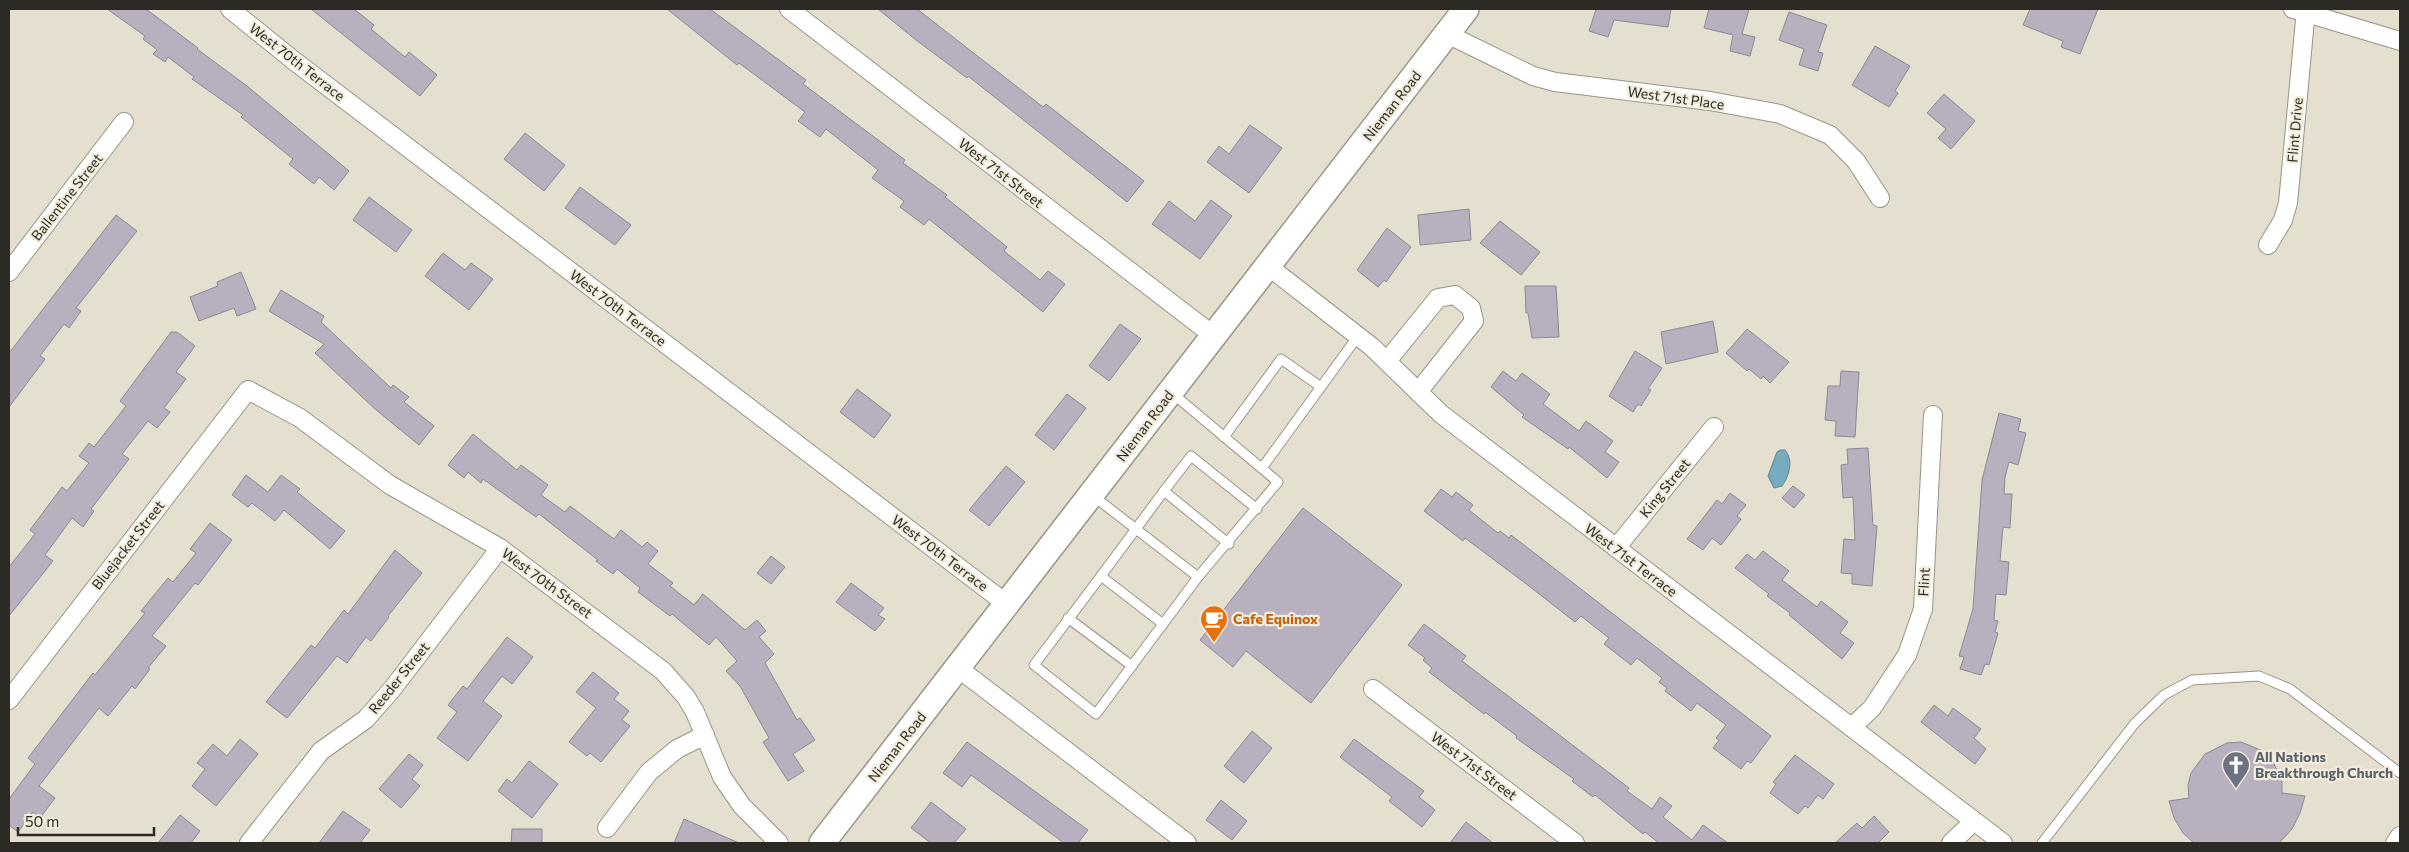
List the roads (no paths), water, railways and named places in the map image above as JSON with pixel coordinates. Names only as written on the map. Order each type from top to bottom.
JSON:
[{"type":"main road","name":"Nieman Road","points":[[822,843],[1008,605],[1466,9]]},
{"type":"street","name":"West 70th Terrace","points":[[230,9],[293,60],[1008,605]]},
{"type":"street","name":"West 71st Street","points":[[789,9],[1214,336]]},
{"type":"street","points":[[2301,10],[2400,41]]},
{"type":"street","name":"Flint Drive","points":[[2268,246],[2283,220],[2288,203],[2301,10]]},
{"type":"street","name":"West 71st Place","points":[[1447,34],[1526,73],[1555,82],[1710,101],[1780,114],[1830,134],[1856,161],[1880,198]]},
{"type":"street","name":"Ballentine Street","points":[[9,272],[124,122]]},
{"type":"street","name":"West 71st Terrace","points":[[1268,266],[1358,336],[1387,361],[1441,414],[2003,843]]},
{"type":"street","points":[[1387,361],[1438,298],[1455,295],[1472,308],[1474,322],[1418,392]]},
{"type":"street","name":"West 70th Street","points":[[248,390],[300,418],[390,485],[500,548],[663,670],[686,697],[705,735],[722,777],[742,806],[779,843]]},
{"type":"street","name":"Bluejacket Street","points":[[9,700],[248,390]]},
{"type":"street","name":"Flint","points":[[1852,727],[1872,708],[1907,655],[1923,609],[1933,415]]},
{"type":"street","name":"King Street","points":[[1616,548],[1714,427]]},
{"type":"street","name":"Reeder Street","points":[[249,843],[321,751],[366,719],[393,688],[500,548]]},
{"type":"street","points":[[958,668],[1187,843]]},
{"type":"street","name":"West 71st Street","points":[[1373,689],[1575,843]]},
{"type":"street","points":[[607,828],[649,772],[677,749],[705,735]]},
{"type":"street","points":[[1951,843],[1974,821]]},
{"type":"street","points":[[2395,843],[2400,836]]},
{"type":"lane","points":[[1262,468],[1358,336]]},
{"type":"lane","points":[[1224,436],[1281,359],[1321,387]]},
{"type":"lane","points":[[1171,392],[1278,482],[1257,509],[1228,544],[1198,578],[1096,714],[1034,664],[1191,456],[1257,509]]},
{"type":"lane","points":[[1164,491],[1228,544]]},
{"type":"lane","points":[[1092,494],[1198,578]]},
{"type":"lane","points":[[1101,576],[1163,624]]},
{"type":"lane","points":[[1068,618],[1132,666]]},
{"type":"lane","points":[[2042,843],[2135,722],[2164,695],[2192,680],[2259,676],[2290,689],[2400,773]]},
{"type":"water","points":[[1785,450],[1788,454],[1790,468],[1782,486],[1774,488],[1768,476],[1777,452]]},
{"type":"place","name":"Cafe Equinox","points":[[1214,643]]},
{"type":"place","name":"All Nations Breakthrough Church","points":[[2236,789]]}]
